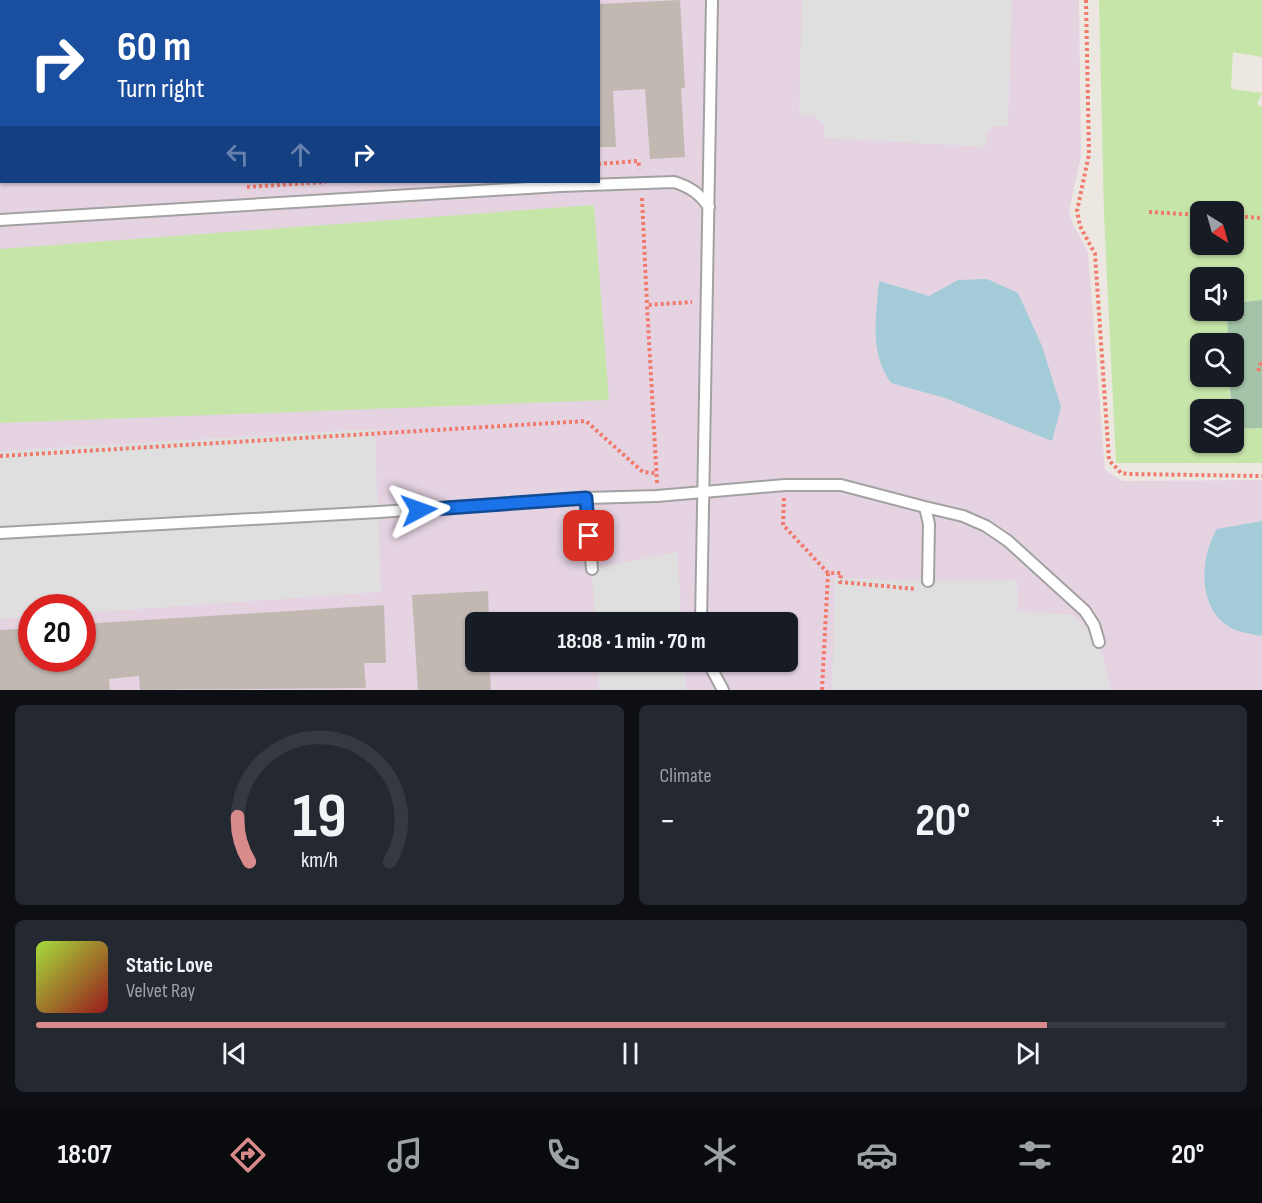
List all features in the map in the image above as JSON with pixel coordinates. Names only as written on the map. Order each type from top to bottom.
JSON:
[{"type":"lane","points":[[701,612],[712,0]]},
{"type":"lane","points":[[0,220],[560,184],[674,182],[688,186],[699,194],[709,207]]},
{"type":"lane","points":[[0,533],[390,512],[586,498],[657,496],[785,485],[841,485],[963,516],[986,526],[1008,541],[1085,611],[1094,625],[1099,642]]},
{"type":"lane","points":[[586,498],[592,569]]},
{"type":"lane","points":[[925,507],[929,524],[928,586]]},
{"type":"lane","points":[[713,672],[723,690]]},
{"type":"path","points":[[1086,0],[1089,154],[1077,211],[1080,226],[1095,254],[1109,460],[1121,473],[1129,474],[1262,476]]},
{"type":"path","points":[[600,164],[639,161],[657,496]]},
{"type":"path","points":[[247,188],[313,183]]},
{"type":"path","points":[[1149,212],[1190,214]]},
{"type":"path","points":[[1244,217],[1262,218]]},
{"type":"path","points":[[648,305],[707,301]]},
{"type":"path","points":[[1258,371],[1262,360]]},
{"type":"path","points":[[0,456],[586,422],[644,472],[656,473]]},
{"type":"path","points":[[785,485],[783,525],[828,573],[822,690]]},
{"type":"path","points":[[828,573],[841,573],[840,582],[928,586]]},
{"type":"shaded area","points":[[600,0],[1079,0],[1081,156],[1069,211],[1073,224],[1088,252],[1105,470],[1123,481],[1262,480],[1262,690],[0,690],[0,183],[600,183]]},
{"type":"shaded area","points":[[802,0],[1012,0],[1008,126],[994,126],[987,133],[986,147],[825,138],[824,124],[813,115],[799,116]]},
{"type":"shaded area","points":[[375,429],[381,592],[96,612],[96,594],[18,594],[18,617],[0,619],[0,451]]},
{"type":"shaded area","points":[[677,552],[681,612],[594,612],[592,569]]},
{"type":"shaded area","points":[[835,578],[928,581],[1017,580],[1018,611],[1073,615],[1099,642],[1111,690],[832,690]]},
{"type":"shaded area","points":[[598,672],[685,672],[686,690],[599,690]]},
{"type":"green space","points":[[1099,0],[1262,0],[1262,57],[1233,52],[1231,89],[1262,93],[1257,104],[1262,107],[1262,300],[1244,302],[1244,267],[1190,267],[1190,321],[1227,321],[1228,333],[1190,333],[1190,387],[1229,387],[1230,399],[1190,399],[1190,453],[1244,453],[1244,429],[1262,428],[1262,463],[1116,463],[1104,215]]},
{"type":"green space","points":[[594,205],[609,400],[0,423],[0,249]]},
{"type":"green space","points":[[1262,300],[1262,428],[1244,429],[1244,399],[1231,399],[1230,387],[1244,387],[1244,333],[1228,333],[1227,321],[1244,321],[1244,302]]},
{"type":"water","points":[[987,279],[1018,293],[1042,346],[1061,407],[1052,441],[945,398],[891,383],[879,359],[876,334],[879,281],[929,296],[958,280]]},
{"type":"water","points":[[1262,521],[1262,635],[1259,636],[1234,630],[1218,617],[1206,594],[1204,580],[1207,553],[1217,529]]},
{"type":"building","points":[[680,0],[685,88],[681,88],[685,157],[650,159],[645,89],[613,91],[616,147],[600,147],[600,4]]},
{"type":"building","points":[[488,591],[489,612],[465,612],[465,672],[490,672],[491,690],[418,690],[412,595]]},
{"type":"building","points":[[384,605],[386,663],[364,663],[366,688],[140,690],[139,676],[109,679],[110,690],[0,690],[0,630],[18,629],[18,672],[96,672],[96,623]]},
{"type":"route","points":[[419,510],[586,498],[589,536]]}]
